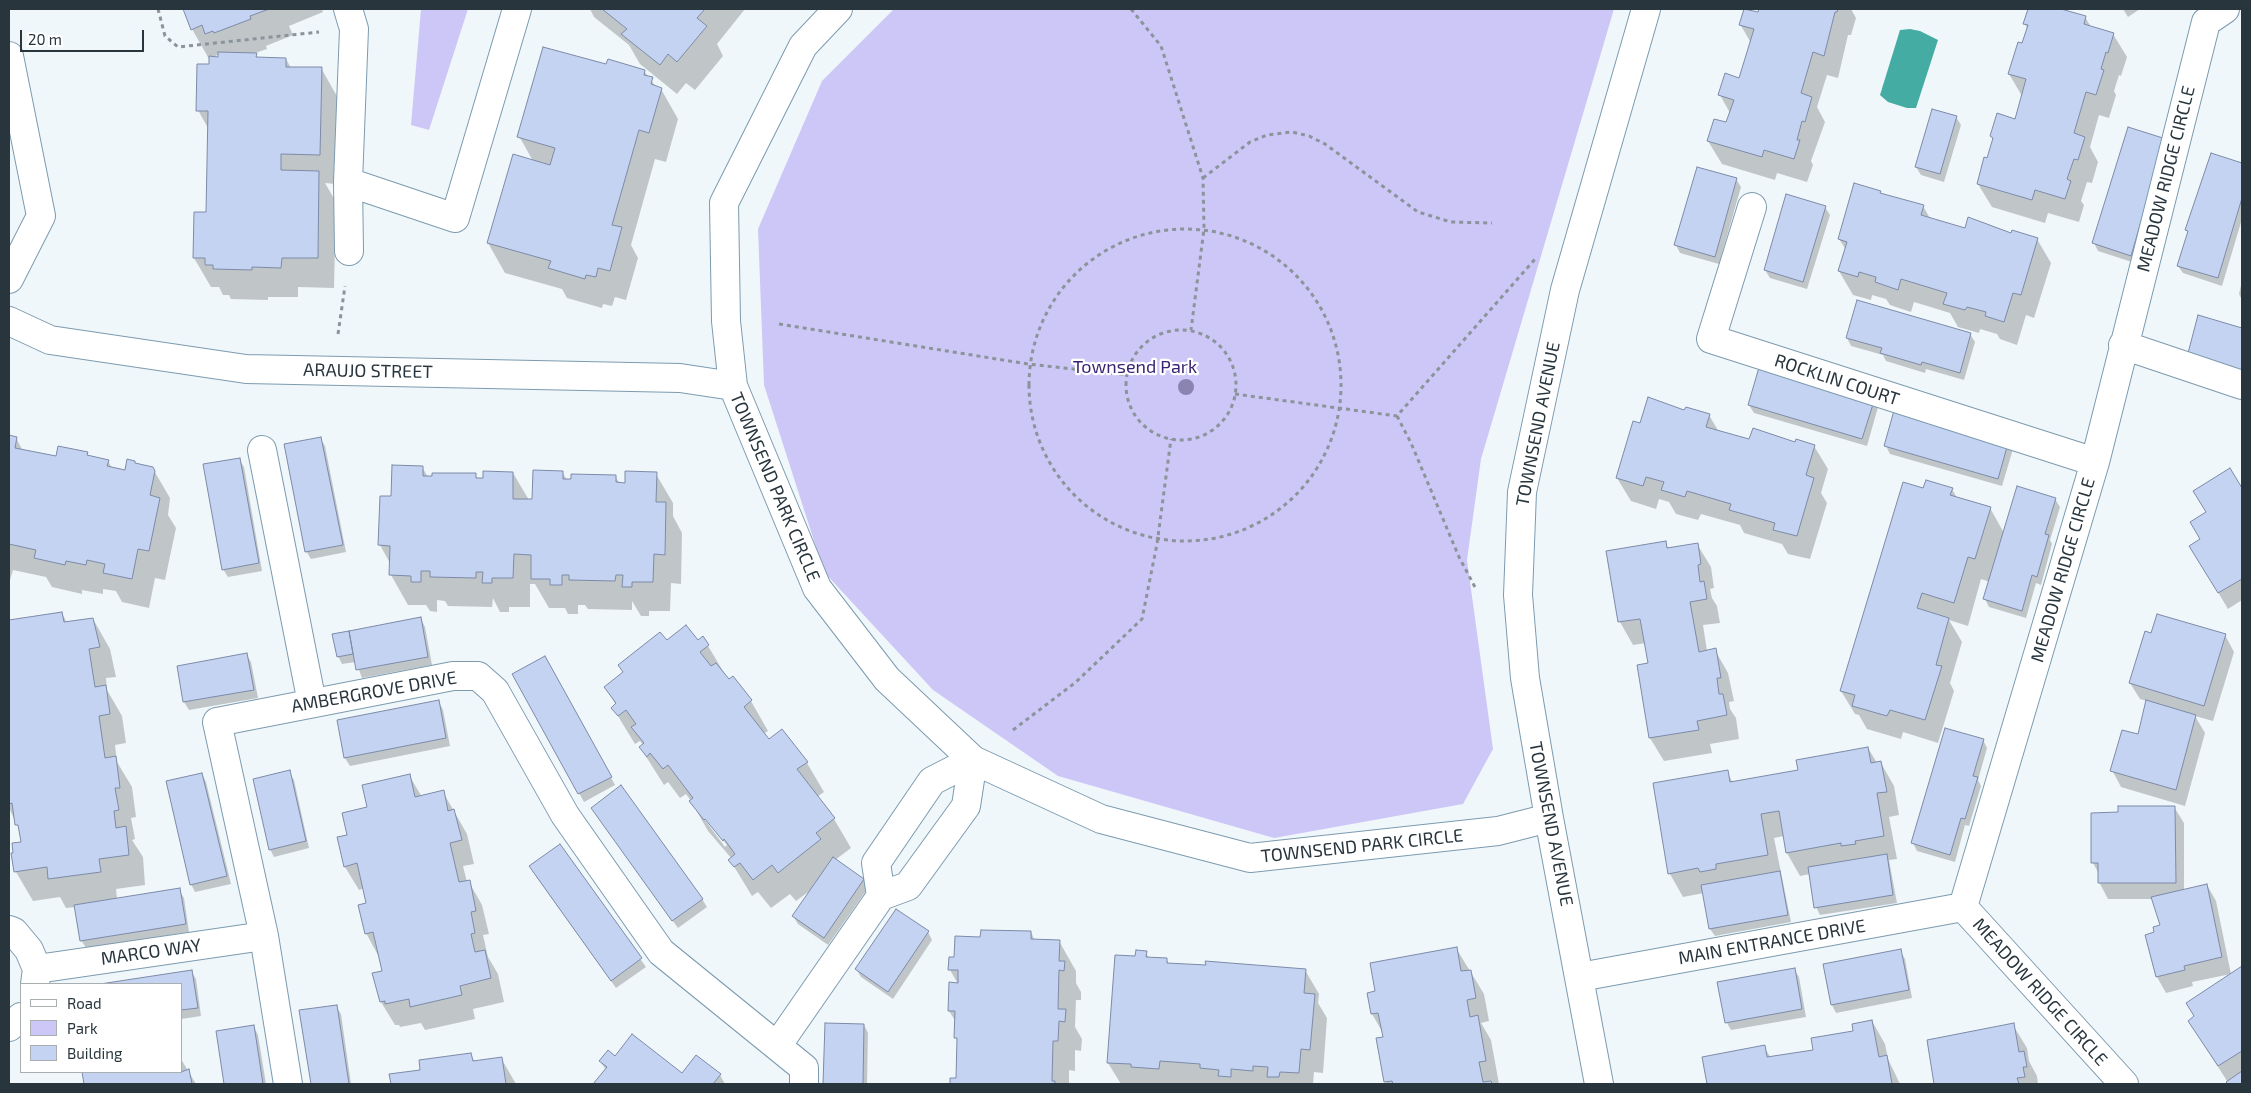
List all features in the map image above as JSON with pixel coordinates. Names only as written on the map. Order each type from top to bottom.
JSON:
[{"type":"street","points":[[348,182],[455,218],[517,9]]},
{"type":"street","name":"TOWNSEND PARK CIRCLE","points":[[838,9],[803,46],[724,203],[726,321],[733,386],[816,588],[887,679],[973,760],[1101,820],[1250,858],[1498,831],[1549,818]]},
{"type":"street","name":"TOWNSEND AVENUE","points":[[1599,1084],[1525,678],[1518,595],[1522,492],[1565,290],[1646,9]]},
{"type":"street","name":"MEADOW RIDGE CIRCLE","points":[[2124,1084],[1963,907],[2095,462],[2123,345],[2209,13]]},
{"type":"street","points":[[349,251],[348,182],[351,19]]},
{"type":"street","points":[[9,56],[17,136],[41,216],[9,279]]},
{"type":"street","name":"ROCKLIN COURT","points":[[1752,207],[1711,339],[2095,462]]},
{"type":"street","name":"ARAUJO STREET","points":[[9,320],[50,340],[246,369],[680,378],[733,386]]},
{"type":"street","points":[[2123,345],[2242,385]]},
{"type":"street","points":[[262,450],[312,703]]},
{"type":"street","name":"AMBERGROVE DRIVE","points":[[288,1084],[264,936],[218,722],[453,676],[478,676],[495,691],[565,815],[661,952],[804,1068],[804,1084]]},
{"type":"street","points":[[881,896],[876,862],[932,780],[973,760]]},
{"type":"street","points":[[777,1046],[881,896],[908,886],[966,806],[973,760]]},
{"type":"street","name":"MAIN ENTRANCE DRIVE","points":[[1580,977],[1963,907]]},
{"type":"street","points":[[9,930],[14,932],[29,950],[36,977]]},
{"type":"street","name":"MARCO WAY","points":[[36,977],[264,936]]},
{"type":"street","points":[[9,1027],[20,1018]]},
{"type":"path","points":[[158,9],[165,36],[178,47],[351,19]]},
{"type":"path","points":[[1130,9],[1160,46],[1204,178],[1204,229],[1191,330]]},
{"type":"path","points":[[1204,178],[1250,142],[1267,135],[1292,132],[1309,136],[1325,144],[1418,212],[1450,222],[1492,223]]},
{"type":"path","points":[[1204,229],[1262,248],[1307,285],[1324,312],[1336,340],[1342,407],[1334,434],[1321,463],[1280,508],[1224,533],[1157,544],[1128,534],[1101,521],[1058,477],[1031,422],[1028,364],[1049,305],[1090,261],[1144,237],[1174,231],[1204,229]]},
{"type":"path","points":[[334,370],[349,251]]},
{"type":"path","points":[[1397,416],[1536,258]]},
{"type":"path","points":[[779,324],[1028,364],[1127,375]]},
{"type":"path","points":[[1191,330],[1211,338],[1226,353],[1235,372],[1235,394],[1228,414],[1212,430],[1192,439],[1171,439],[1151,431],[1135,416],[1127,397],[1127,375],[1135,355],[1150,339],[1169,331],[1191,330]]},
{"type":"path","points":[[1235,394],[1342,407],[1397,416]]},
{"type":"path","points":[[1397,416],[1411,443],[1459,557],[1476,589]]},
{"type":"path","points":[[1013,730],[1076,682],[1142,619],[1157,544],[1171,439]]},
{"type":"green space","points":[[421,9],[468,9],[429,130],[411,125]]},
{"type":"green space","name":"Townsend Park","points":[[894,9],[1614,9],[1481,459],[1467,560],[1493,749],[1463,804],[1274,838],[1058,776],[933,690],[824,572],[764,385],[758,229],[822,81]]},
{"type":"shaded area","points":[[1900,30],[1920,31],[1938,40],[1916,108],[1907,108],[1888,102],[1880,95]]},
{"type":"building","points":[[183,9],[269,9],[250,16],[251,19],[214,33],[213,31],[205,34],[202,25],[191,30]]},
{"type":"building","points":[[602,9],[705,9],[697,18],[707,26],[677,62],[668,54],[660,65],[621,34],[627,29]]},
{"type":"building","points":[[1744,9],[1758,12],[1759,9],[1838,9],[1835,12],[1824,56],[1813,52],[1801,93],[1812,97],[1805,122],[1802,121],[1797,140],[1800,140],[1794,159],[1764,150],[1762,157],[1707,141],[1714,119],[1726,122],[1734,100],[1718,95],[1725,73],[1739,78],[1754,29],[1739,25]]},
{"type":"building","points":[[2028,9],[2061,9],[2086,16],[2084,24],[2114,33],[2101,69],[2104,70],[2096,95],[2086,92],[2074,133],[2085,137],[2078,160],[2074,159],[2067,179],[2071,181],[2065,199],[2035,190],[2032,200],[1977,184],[1984,157],[1987,158],[1993,138],[1990,136],[1997,113],[2015,119],[2026,79],[2008,74],[2018,42],[2022,43],[2028,25],[2023,24]]},
{"type":"building","points":[[543,47],[606,64],[608,59],[645,70],[644,75],[653,77],[651,84],[662,88],[649,133],[639,130],[612,225],[622,227],[610,271],[598,268],[596,277],[586,275],[585,279],[548,268],[551,261],[487,243],[513,154],[550,165],[555,148],[517,137]]},
{"type":"building","points":[[218,52],[257,53],[256,57],[286,58],[286,67],[322,67],[320,155],[281,154],[281,170],[319,171],[318,258],[282,258],[281,268],[252,267],[252,270],[213,269],[213,265],[205,265],[205,258],[193,258],[194,212],[206,212],[208,111],[196,111],[197,64],[209,64],[209,56],[218,57]]},
{"type":"building","points":[[1932,109],[1957,116],[1940,174],[1915,167]]},
{"type":"building","points":[[2128,127],[2166,139],[2146,219],[2142,218],[2131,256],[2092,243]]},
{"type":"building","points":[[2211,153],[2242,163],[2242,198],[2218,278],[2177,266],[2188,231],[2185,230]]},
{"type":"building","points":[[1697,167],[1737,178],[1715,257],[1674,245]]},
{"type":"building","points":[[1854,183],[1881,191],[1880,193],[1924,205],[1921,215],[1965,228],[1968,217],[2011,233],[2012,230],[2038,238],[2021,295],[2013,293],[2004,322],[1985,316],[1986,312],[1967,307],[1965,310],[1943,304],[1947,293],[1901,279],[1898,290],[1875,282],[1876,277],[1859,272],[1858,277],[1838,271],[1847,242],[1838,239]]},
{"type":"building","points":[[1786,194],[1826,206],[1803,282],[1764,270]]},
{"type":"building","points":[[1857,300],[1971,333],[1960,373],[1922,362],[1921,365],[1880,353],[1882,348],[1846,338]]},
{"type":"building","points":[[2198,315],[2242,328],[2242,375],[2187,357]]},
{"type":"building","points":[[1760,364],[1875,398],[1862,439],[1748,405]]},
{"type":"building","points":[[1648,397],[1684,410],[1686,407],[1710,414],[1706,427],[1749,439],[1753,428],[1795,442],[1796,439],[1815,445],[1806,475],[1814,478],[1797,536],[1773,530],[1775,523],[1729,510],[1731,504],[1687,491],[1685,497],[1661,490],[1664,482],[1646,477],[1643,486],[1616,478],[1633,421],[1640,423]]},
{"type":"building","points":[[1895,407],[2009,440],[1998,479],[1884,446]]},
{"type":"building","points":[[9,435],[17,437],[15,448],[56,456],[58,446],[88,452],[87,455],[109,460],[107,466],[125,470],[127,459],[153,467],[155,471],[150,495],[160,498],[149,551],[138,549],[132,579],[103,573],[105,564],[87,560],[86,565],[66,561],[65,565],[34,558],[36,550],[9,544]]},
{"type":"building","points":[[321,437],[343,545],[305,552],[284,444]]},
{"type":"building","points":[[240,458],[259,563],[222,570],[203,464]]},
{"type":"building","points":[[392,465],[423,466],[423,476],[432,476],[432,473],[476,473],[476,478],[483,478],[483,471],[513,472],[513,499],[532,499],[533,470],[563,471],[563,479],[571,479],[571,474],[616,475],[616,482],[625,483],[625,471],[657,472],[656,502],[666,502],[665,555],[654,554],[653,582],[632,582],[632,587],[622,587],[623,575],[616,575],[615,581],[569,580],[569,575],[562,575],[562,585],[550,585],[550,579],[531,579],[531,555],[514,554],[513,578],[492,578],[492,583],[482,583],[483,572],[476,572],[476,578],[430,577],[430,571],[421,571],[421,582],[411,582],[411,576],[389,575],[390,546],[378,545],[380,496],[391,496]]},
{"type":"building","points":[[2230,468],[2242,488],[2242,579],[2218,593],[2189,546],[2200,539],[2190,522],[2206,512],[2193,491]]},
{"type":"building","points":[[1926,480],[1953,488],[1950,495],[1991,507],[1975,559],[1968,557],[1954,603],[1922,593],[1917,608],[1949,618],[1936,665],[1942,666],[1925,720],[1890,710],[1887,716],[1852,706],[1855,695],[1840,691],[1903,482],[1923,488]]},
{"type":"building","points":[[2017,486],[2056,498],[2045,534],[2049,535],[2037,577],[2032,575],[2022,611],[1983,599]]},
{"type":"building","points":[[1666,541],[1667,548],[1698,543],[1701,564],[1698,565],[1700,582],[1704,581],[1707,599],[1690,602],[1699,652],[1716,648],[1721,678],[1717,678],[1719,694],[1723,694],[1727,715],[1697,721],[1699,730],[1649,738],[1637,665],[1648,663],[1640,619],[1618,622],[1606,551]]},
{"type":"building","points":[[62,612],[64,622],[93,618],[100,647],[89,649],[95,687],[106,685],[110,714],[99,716],[105,758],[116,756],[120,788],[115,788],[119,810],[114,811],[116,828],[126,826],[129,855],[99,859],[101,872],[48,879],[47,867],[14,872],[11,853],[13,853],[12,843],[21,842],[18,825],[15,825],[12,803],[9,804],[9,620]]},
{"type":"building","points":[[2157,614],[2226,634],[2204,706],[2129,683],[2145,631],[2151,633]]},
{"type":"building","points":[[421,617],[428,657],[356,670],[349,631]]},
{"type":"building","points":[[686,625],[698,640],[703,636],[709,645],[700,652],[711,666],[716,663],[729,679],[733,676],[752,700],[744,707],[769,739],[782,729],[808,762],[797,769],[835,818],[816,833],[821,839],[778,873],[772,865],[753,880],[740,863],[734,867],[728,860],[735,854],[724,839],[723,841],[689,801],[693,798],[668,765],[663,769],[650,753],[647,757],[639,747],[644,743],[631,727],[636,724],[626,710],[618,716],[611,708],[616,703],[604,687],[623,672],[618,665],[660,632],[667,640]]},
{"type":"building","points":[[349,631],[353,654],[337,657],[332,634]]},
{"type":"building","points":[[247,653],[254,690],[183,702],[177,666]]},
{"type":"building","points":[[545,656],[612,777],[578,794],[512,674]]},
{"type":"building","points":[[439,700],[446,738],[344,758],[337,720]]},
{"type":"building","points":[[2146,700],[2196,715],[2176,790],[2110,771],[2122,730],[2138,734]]},
{"type":"building","points":[[1945,728],[1984,739],[1973,776],[1978,777],[1965,819],[1961,818],[1950,855],[1911,843]]},
{"type":"building","points":[[1868,747],[1871,763],[1881,761],[1887,792],[1877,793],[1884,836],[1855,841],[1856,844],[1841,846],[1841,843],[1786,853],[1779,811],[1761,814],[1768,855],[1716,864],[1716,869],[1700,872],[1698,868],[1668,874],[1653,783],[1728,770],[1730,782],[1798,770],[1796,760]]},
{"type":"building","points":[[290,770],[306,841],[269,850],[253,779]]},
{"type":"building","points":[[202,773],[227,876],[190,885],[166,781]]},
{"type":"building","points":[[410,774],[415,797],[444,790],[448,811],[454,809],[462,840],[450,843],[459,882],[470,880],[476,911],[471,912],[475,933],[471,934],[475,952],[485,950],[491,978],[460,986],[462,995],[410,1007],[409,999],[385,1004],[385,1001],[380,1002],[372,973],[382,971],[373,932],[365,934],[358,905],[366,903],[357,863],[344,867],[337,837],[347,835],[342,813],[367,807],[362,785]]},
{"type":"building","points":[[621,785],[703,899],[672,921],[591,808]]},
{"type":"building","points":[[2118,806],[2175,806],[2176,883],[2098,883],[2098,863],[2091,863],[2091,813],[2118,812]]},
{"type":"building","points":[[560,844],[642,958],[611,981],[529,866]]},
{"type":"building","points":[[1887,854],[1893,895],[1814,908],[1808,867]]},
{"type":"building","points":[[833,857],[864,879],[824,938],[792,916]]},
{"type":"building","points":[[1780,871],[1788,915],[1709,929],[1701,885]]},
{"type":"building","points":[[2207,884],[2222,957],[2184,966],[2185,970],[2156,977],[2145,935],[2154,932],[2153,927],[2160,925],[2151,897]]},
{"type":"building","points":[[180,888],[186,924],[80,941],[74,905]]},
{"type":"building","points":[[896,909],[929,931],[888,992],[855,969]]},
{"type":"building","points":[[981,930],[1031,931],[1031,939],[1060,940],[1059,961],[1065,961],[1064,971],[1059,970],[1058,1009],[1066,1009],[1065,1022],[1059,1021],[1058,1041],[1053,1041],[1052,1081],[1055,1081],[1055,1084],[950,1084],[950,1078],[956,1078],[957,1038],[954,1038],[955,1011],[948,1011],[949,982],[958,983],[958,970],[948,970],[949,957],[954,957],[955,936],[980,937]]},
{"type":"building","points":[[1457,947],[1461,971],[1471,970],[1476,998],[1467,1000],[1470,1017],[1478,1015],[1486,1061],[1479,1062],[1483,1082],[1491,1081],[1492,1084],[1393,1084],[1392,1081],[1384,1082],[1376,1038],[1383,1037],[1378,1013],[1371,1014],[1367,993],[1375,991],[1370,963]]},
{"type":"building","points":[[1901,949],[1909,990],[1831,1005],[1823,964]]},
{"type":"building","points":[[1136,950],[1147,951],[1146,957],[1167,958],[1167,963],[1206,965],[1205,961],[1306,969],[1304,993],[1315,994],[1310,1050],[1301,1049],[1299,1073],[1280,1072],[1279,1077],[1267,1077],[1268,1067],[1253,1066],[1253,1071],[1231,1069],[1231,1077],[1218,1076],[1219,1070],[1200,1068],[1200,1064],[1160,1061],[1159,1069],[1131,1067],[1131,1064],[1107,1063],[1115,955],[1135,956]]},
{"type":"building","points":[[2242,966],[2242,1051],[2218,1066],[2188,1021],[2194,1016],[2186,1003]]},
{"type":"building","points":[[1795,968],[1802,1009],[1725,1023],[1717,982]]},
{"type":"building","points":[[192,970],[198,1008],[182,1010],[182,983],[107,983]]},
{"type":"building","points":[[337,1005],[349,1084],[311,1084],[299,1010]]},
{"type":"building","points":[[1872,1020],[1879,1057],[1887,1055],[1892,1084],[1707,1084],[1702,1057],[1765,1045],[1767,1057],[1813,1050],[1811,1038],[1853,1031],[1852,1024]]},
{"type":"building","points":[[825,1023],[864,1024],[863,1084],[823,1084]]},
{"type":"building","points":[[2014,1023],[2019,1052],[2024,1051],[2027,1067],[2023,1067],[2025,1077],[2017,1078],[2019,1084],[1934,1084],[1927,1040]]},
{"type":"building","points":[[254,1025],[263,1084],[224,1084],[216,1031]]},
{"type":"building","points":[[632,1034],[682,1073],[696,1055],[721,1074],[713,1084],[593,1084],[607,1067],[599,1061],[608,1050],[615,1056]]},
{"type":"building","points":[[471,1053],[473,1061],[502,1057],[506,1084],[391,1084],[389,1074],[420,1070],[419,1060]]},
{"type":"building","points":[[189,1069],[192,1084],[84,1084],[82,1073],[182,1073]]},
{"type":"building","points":[[2242,1071],[2242,1084],[2228,1084],[2226,1082]]}]
